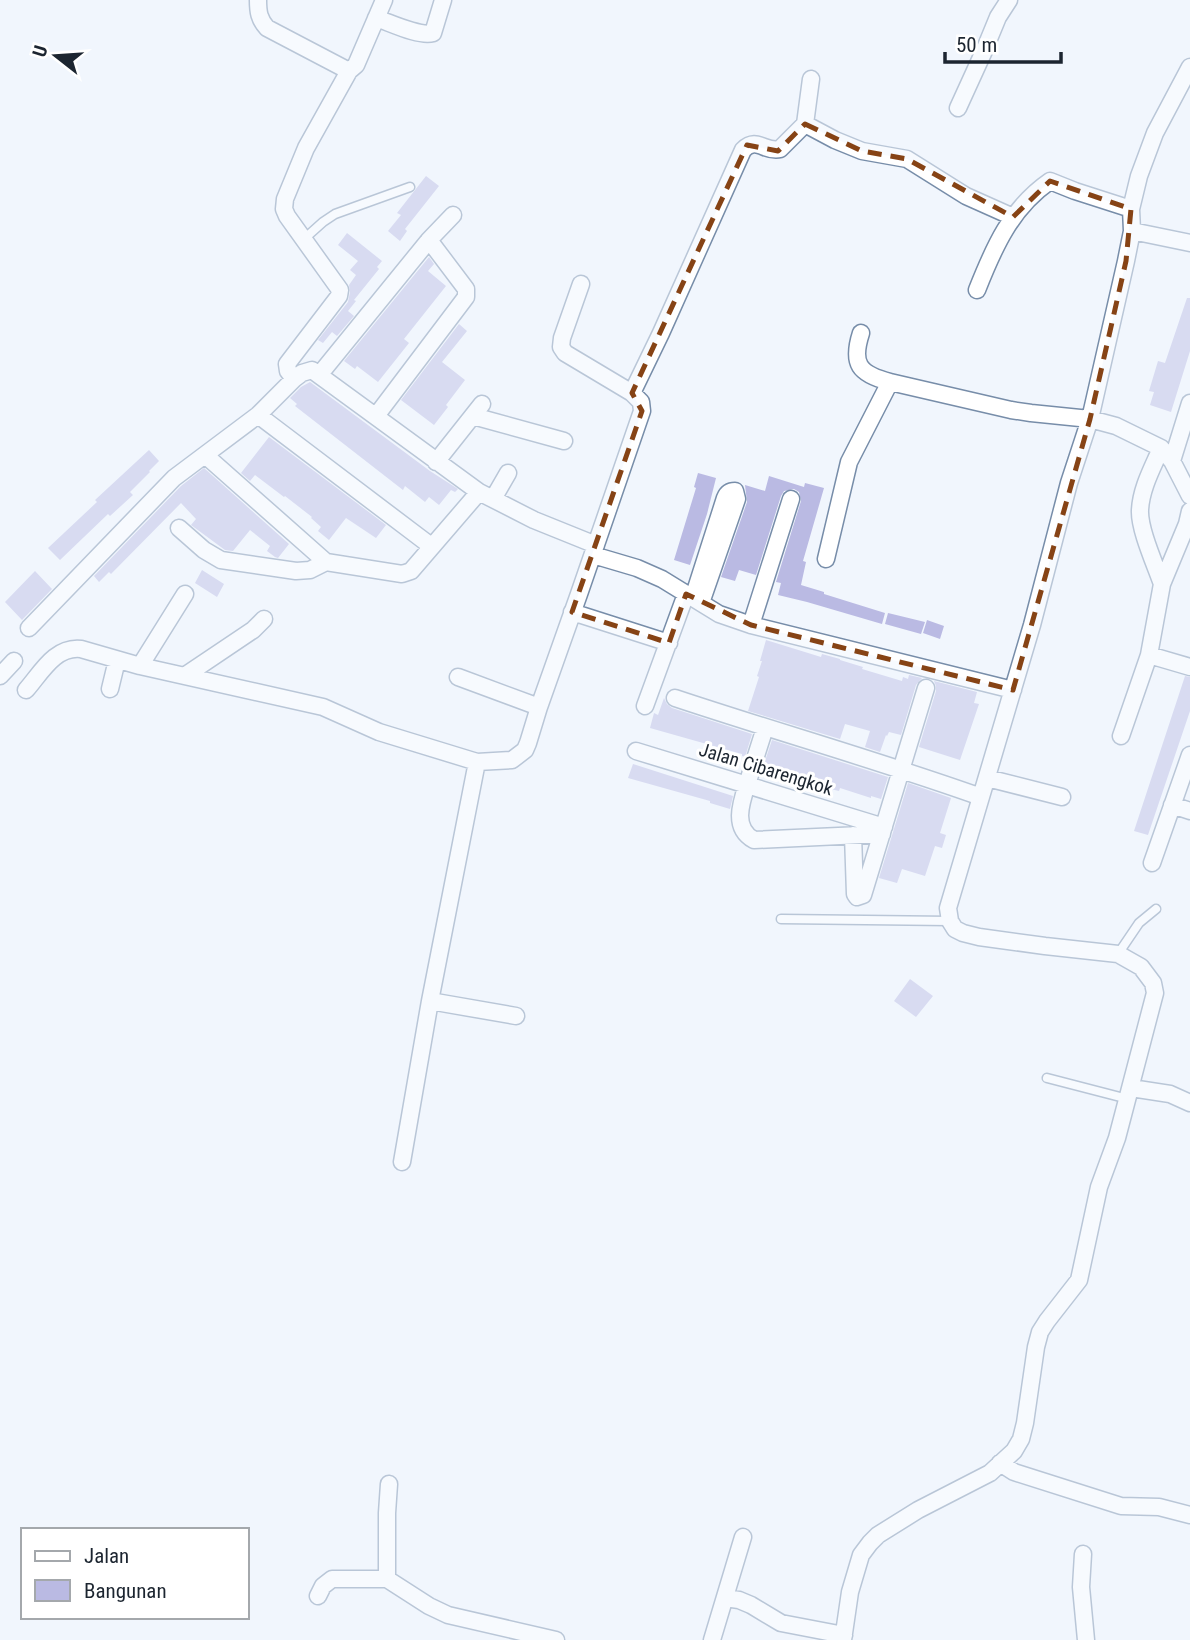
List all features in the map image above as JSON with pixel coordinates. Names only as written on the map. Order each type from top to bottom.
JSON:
[{"type":"street","points":[[258,0],[261,22],[267,28],[349,71]]},
{"type":"street","points":[[294,379],[287,364],[339,296],[340,290],[287,216],[284,209],[285,198],[306,148],[349,71],[356,65],[384,0]]},
{"type":"street","points":[[376,18],[429,35],[433,33],[443,0]]},
{"type":"street","points":[[958,108],[998,17],[1009,0]]},
{"type":"street","points":[[725,1598],[751,1605],[781,1623],[844,1637],[850,1592],[861,1555],[870,1543],[918,1510],[990,1473],[1014,1451],[1021,1439],[1025,1423],[1040,1332],[1079,1280],[1099,1187],[1117,1138],[1155,993],[1153,983],[1141,967],[1118,954],[1058,948],[963,933],[955,929],[950,921],[948,908],[1013,690],[1069,483],[1090,419],[1132,231],[1131,209],[1139,176],[1155,133],[1190,67]]},
{"type":"street","points":[[632,393],[743,150],[753,143],[780,149],[805,124],[811,79]]},
{"type":"street","points":[[805,124],[862,151],[907,159],[966,196],[1013,217]]},
{"type":"street","points":[[977,290],[991,255],[1013,217],[1033,193],[1050,181],[1131,209]]},
{"type":"street","points":[[320,374],[429,240],[453,215]]},
{"type":"street","points":[[1132,231],[1190,243]]},
{"type":"street","points":[[376,416],[467,297],[466,289],[429,240]]},
{"type":"street","points":[[26,690],[54,657],[64,650],[81,649],[140,666],[323,707],[379,732],[477,762],[512,760],[520,756],[528,743],[538,707],[642,411],[642,402],[632,393],[565,354],[561,347],[581,284]]},
{"type":"street","points":[[861,332],[856,348],[857,360],[863,370],[873,377],[1031,413],[1090,419],[1116,426],[1161,448],[1190,496]]},
{"type":"street","points":[[29,628],[174,478],[258,415],[294,379],[312,369],[486,496],[594,550],[662,579],[719,614],[751,625],[1013,690]]},
{"type":"street","points":[[826,559],[849,462],[890,382]]},
{"type":"street","points":[[1171,461],[1190,403]]},
{"type":"street","points":[[436,462],[477,410],[564,441]]},
{"type":"street","points":[[258,415],[432,546]]},
{"type":"street","points":[[1161,448],[1143,492],[1140,510],[1141,522],[1162,584]]},
{"type":"street","points":[[205,455],[326,562],[402,574],[411,571],[432,546],[508,473]]},
{"type":"street","points":[[645,706],[669,643],[694,598],[737,499],[735,492],[730,491],[725,498],[694,598]]},
{"type":"street","points":[[751,625],[791,499]]},
{"type":"street","points":[[1121,736],[1149,655],[1162,584],[1190,511]]},
{"type":"street","points":[[179,528],[204,550],[222,560],[296,571],[310,570],[326,562]]},
{"type":"street","points":[[140,666],[185,594]]},
{"type":"street","points":[[572,612],[669,643]]},
{"type":"street","points":[[186,675],[253,630],[264,619]]},
{"type":"street","points":[[1149,655],[1190,667]]},
{"type":"street","points":[[110,689],[117,660]]},
{"type":"street","points":[[0,676],[14,661]]},
{"type":"street","points":[[458,677],[538,707]]},
{"type":"street","points":[[853,835],[855,894],[861,897],[926,688]]},
{"type":"street","points":[[675,698],[902,769],[981,797]]},
{"type":"street","points":[[765,727],[740,805],[740,819],[748,836],[754,840],[883,831]]},
{"type":"street","name":"Jalan Cibarengkok","points":[[636,751],[883,831]]},
{"type":"street","points":[[1152,863],[1190,755]]},
{"type":"street","points":[[402,1162],[430,1001],[477,762]]},
{"type":"street","points":[[987,778],[1062,797]]},
{"type":"street","points":[[1172,805],[1190,810]]},
{"type":"street","points":[[430,1001],[516,1016]]},
{"type":"street","points":[[1129,1094],[1170,1094],[1190,1103]]},
{"type":"street","points":[[1000,1463],[1014,1472],[1121,1506],[1159,1507],[1190,1515]]},
{"type":"street","points":[[387,1579],[390,1484]]},
{"type":"street","points":[[712,1640],[743,1536]]},
{"type":"street","points":[[1083,1554],[1082,1587],[1086,1640]]},
{"type":"street","points":[[318,1596],[323,1586],[332,1579],[387,1579],[429,1606],[449,1615],[556,1640]]},
{"type":"lane","points":[[304,239],[335,214],[410,187]]},
{"type":"lane","points":[[1118,954],[1139,923],[1156,909]]},
{"type":"lane","points":[[781,919],[950,921]]},
{"type":"lane","points":[[1047,1078],[1129,1094]]},
{"type":"highlighted area","points":[[805,124],[862,151],[907,159],[1013,217],[1050,181],[1131,209],[1126,261],[1090,419],[1013,690],[751,625],[686,594],[669,643],[572,612],[642,411],[632,393],[747,145],[778,151]]},
{"type":"building","points":[[426,176],[439,186],[405,229],[407,231],[400,241],[388,231],[401,215],[397,213]]},
{"type":"building","points":[[347,233],[382,261],[348,311],[354,316],[337,336],[332,332],[323,343],[318,340],[348,302],[349,285],[356,275],[350,270],[358,261],[338,245]]},
{"type":"building","points":[[429,257],[434,264],[428,271],[446,286],[404,339],[409,343],[378,382],[357,366],[355,369],[344,361]]},
{"type":"building","points":[[1187,298],[1190,298],[1190,351],[1171,412],[1150,405],[1154,392],[1149,391],[1158,361],[1165,363]]},
{"type":"building","points":[[459,324],[467,331],[442,362],[465,380],[434,425],[401,400]]},
{"type":"building","points":[[310,382],[458,489],[455,492],[451,490],[439,505],[429,497],[425,502],[405,486],[403,490],[295,406],[297,404],[290,398]]},
{"type":"building","points":[[269,437],[386,525],[376,538],[346,518],[329,540],[318,531],[321,527],[312,517],[285,496],[255,475],[250,481],[241,473]]},
{"type":"building","points":[[149,450],[159,461],[130,492],[133,495],[110,516],[108,514],[60,560],[48,548]]},
{"type":"building","points":[[204,468],[289,544],[278,558],[267,551],[270,546],[250,530],[233,551],[225,550],[191,525],[196,519],[181,503],[111,574],[109,572],[99,582],[94,576],[181,486]]},
{"type":"building","points":[[698,473],[716,478],[690,565],[674,560]]},
{"type":"building","points":[[769,476],[804,487],[805,483],[824,488],[803,561],[806,562],[801,585],[885,613],[882,624],[778,595],[781,583],[776,582],[801,501],[799,492],[794,489],[784,491],[781,496],[756,575],[739,570],[735,581],[721,577],[747,502],[745,485],[765,491]]},
{"type":"building","points":[[202,570],[224,584],[217,597],[195,583]]},
{"type":"building","points":[[35,571],[52,589],[22,620],[5,602]]},
{"type":"building","points":[[888,613],[925,622],[921,634],[885,624]]},
{"type":"building","points":[[927,620],[944,626],[940,639],[923,633]]},
{"type":"building","points":[[766,640],[821,657],[822,654],[840,659],[902,681],[903,677],[908,679],[909,675],[922,678],[916,685],[901,735],[889,732],[880,752],[865,747],[870,731],[845,724],[840,739],[748,711],[759,677],[757,676]]},
{"type":"building","points":[[1185,676],[1190,677],[1190,711],[1148,835],[1134,831]]},
{"type":"building","points":[[934,681],[977,692],[974,703],[979,704],[960,760],[919,747],[936,691]]},
{"type":"building","points":[[664,698],[672,708],[752,734],[745,757],[650,728],[654,713],[658,715]]},
{"type":"building","points":[[772,740],[888,777],[881,799],[840,788],[839,791],[826,788],[828,782],[763,767]]},
{"type":"building","points":[[633,764],[733,796],[730,809],[628,778]]},
{"type":"building","points":[[908,783],[951,798],[940,833],[946,835],[942,848],[935,846],[925,876],[902,869],[897,883],[879,878]]},
{"type":"building","points":[[910,979],[933,996],[916,1017],[894,1001]]}]
